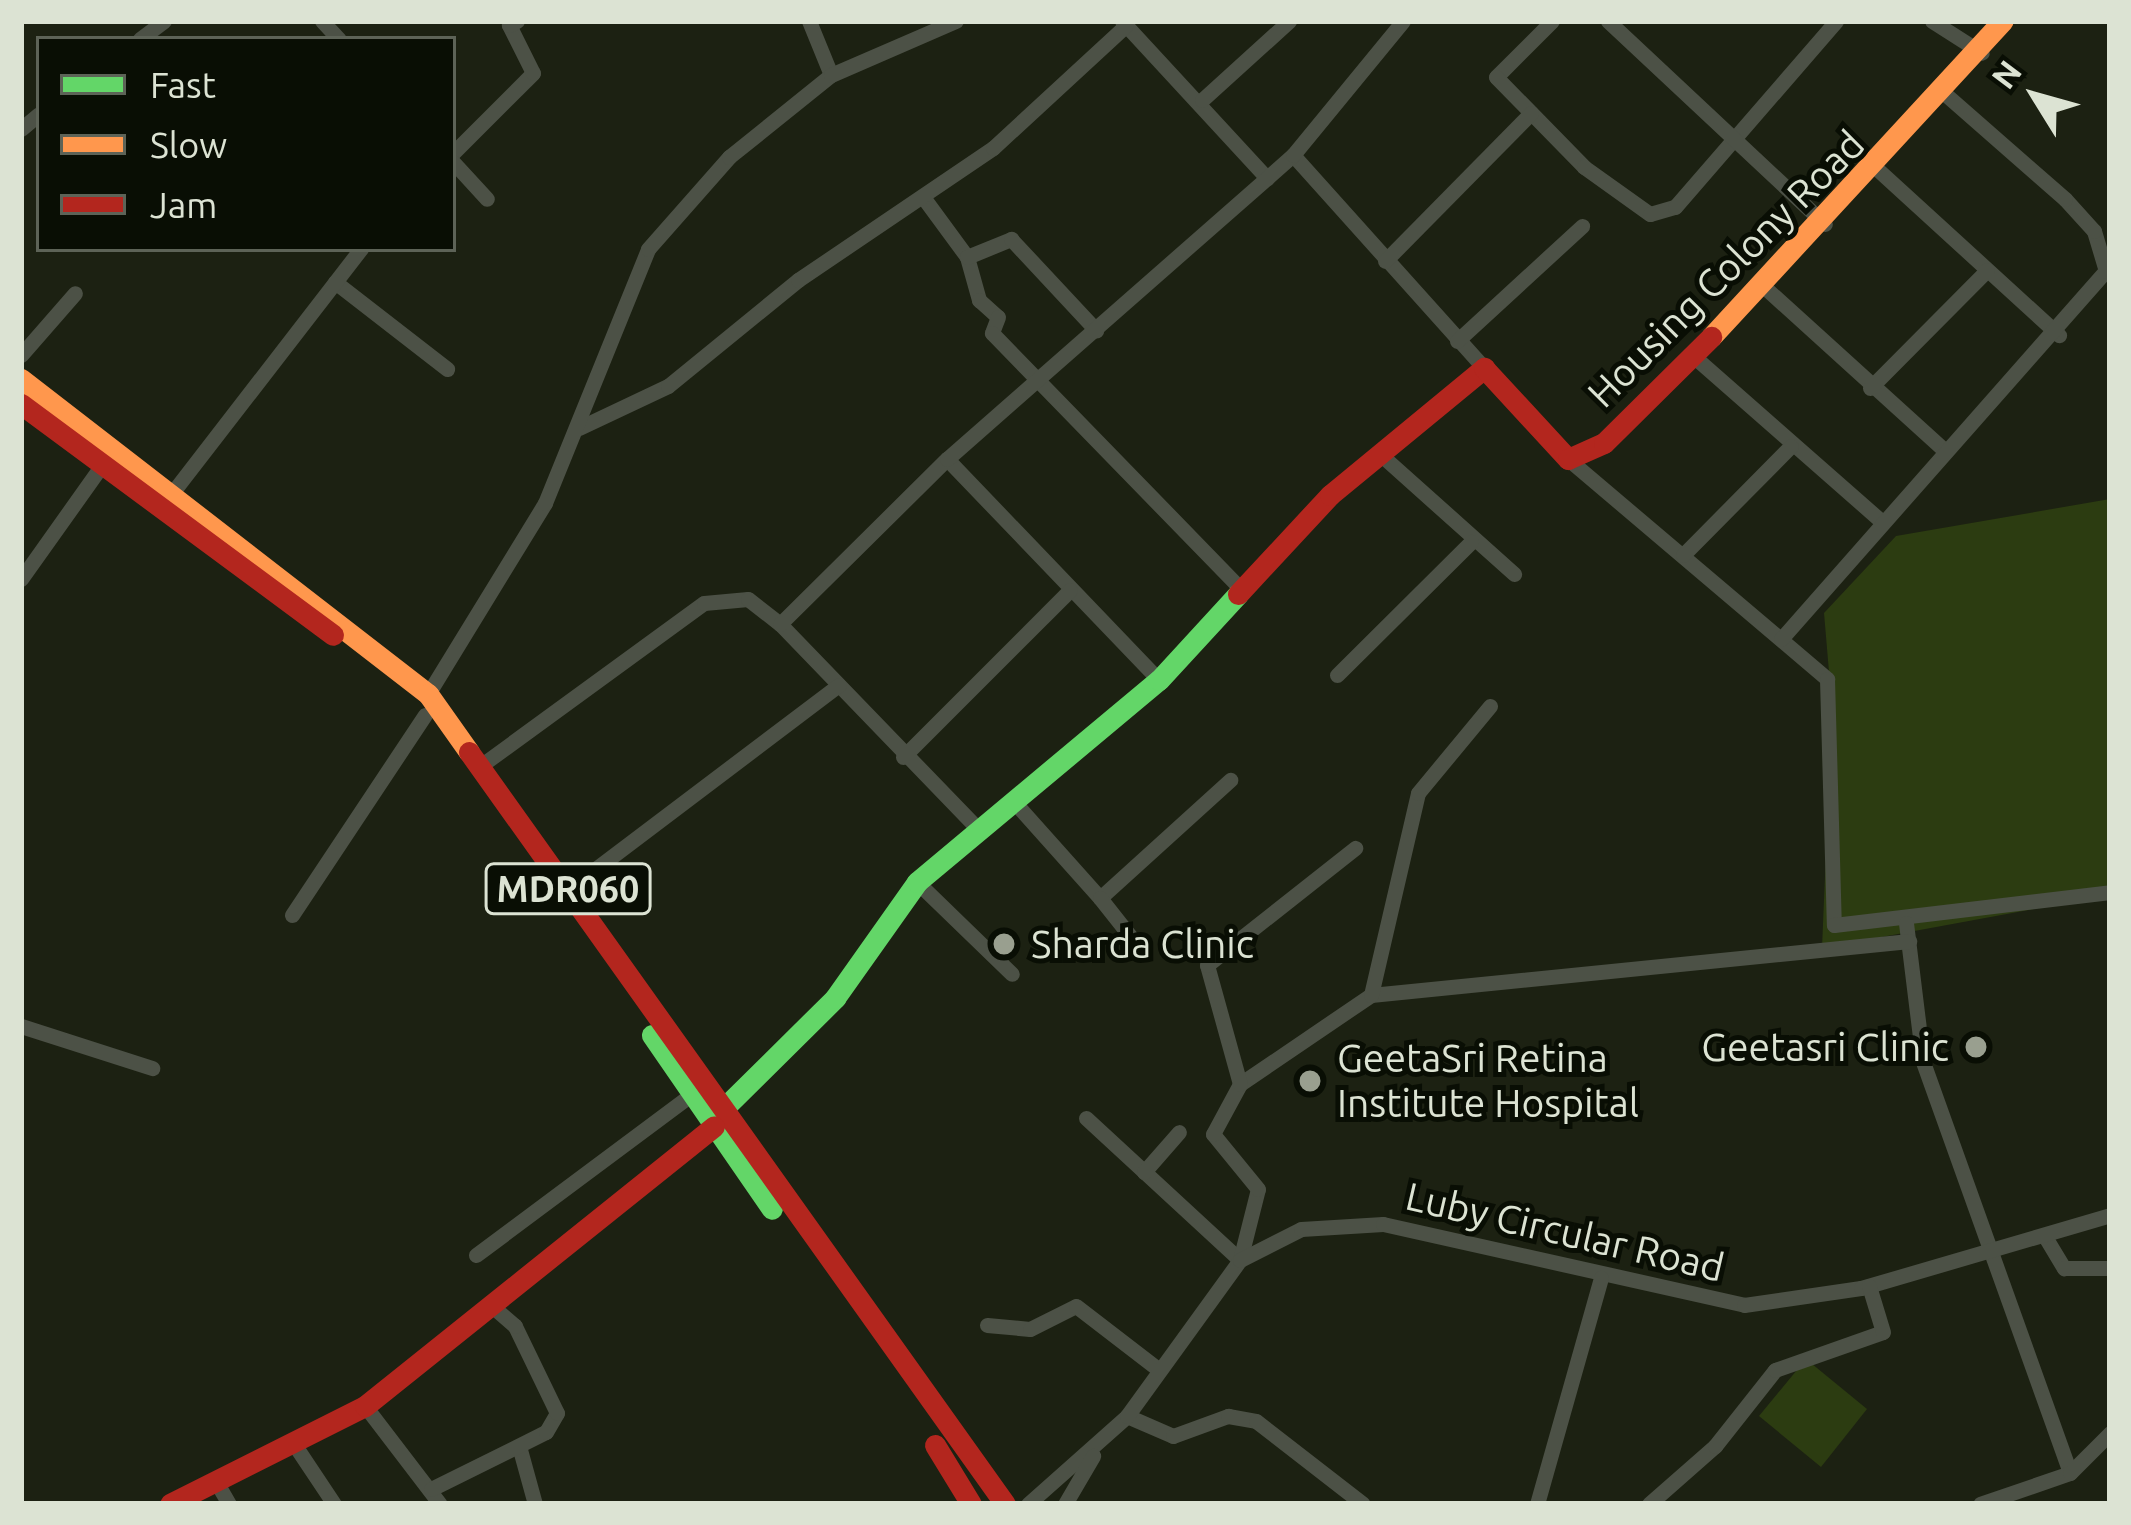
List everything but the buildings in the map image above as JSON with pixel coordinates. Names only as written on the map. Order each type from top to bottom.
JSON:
[{"type":"main road","name":"Housing Colony Road","points":[[1568,459],[1604,443],[1825,224],[1946,95],[2003,21]]},
{"type":"main road","points":[[170,1504],[223,1494],[294,1444],[365,1406],[719,1117],[835,998],[917,881],[1016,804],[1159,680],[1381,454],[1484,368],[1568,459]]},
{"type":"main road","name":"MDR060","points":[[21,379],[163,499],[426,705],[483,764],[971,1504]]},
{"type":"main road","name":"MDR060","points":[[21,404],[100,468],[163,499]]},
{"type":"main road","name":"MDR060","points":[[426,705],[692,1094],[719,1117],[1005,1504]]},
{"type":"street","points":[[456,155],[533,73],[509,25],[517,21]]},
{"type":"street","points":[[809,21],[831,75]]},
{"type":"street","points":[[292,915],[426,705],[579,428],[648,249],[730,157],[831,75],[956,21]]},
{"type":"street","points":[[1202,100],[1288,21]]},
{"type":"street","points":[[780,624],[947,459],[1293,155],[1403,21]]},
{"type":"street","points":[[1552,21],[1496,77],[1531,113],[1650,214],[1675,207],[1836,21]]},
{"type":"street","points":[[1608,21],[1732,144],[1825,224]]},
{"type":"street","points":[[1932,21],[1982,53]]},
{"type":"street","points":[[579,428],[668,386],[923,196],[1124,24],[1202,100],[1267,178]]},
{"type":"street","points":[[1781,639],[1880,520],[2099,290],[2106,253],[2065,199],[1946,95]]},
{"type":"street","points":[[1385,261],[1531,113]]},
{"type":"street","points":[[1293,155],[1484,368]]},
{"type":"street","points":[[456,162],[487,199]]},
{"type":"street","points":[[1876,168],[2060,335]]},
{"type":"street","points":[[923,196],[967,256],[980,300],[998,317],[992,333],[1243,590]]},
{"type":"street","points":[[1457,341],[1582,226]]},
{"type":"street","points":[[967,256],[1011,239],[1096,330]]},
{"type":"street","points":[[163,499],[359,252]]},
{"type":"street","points":[[1870,388],[1987,270]]},
{"type":"street","points":[[335,282],[447,369]]},
{"type":"street","points":[[1761,284],[1870,388],[1944,450]]},
{"type":"street","points":[[21,355],[75,293]]},
{"type":"street","points":[[1691,354],[1880,520]]},
{"type":"street","points":[[1683,556],[1792,446]]},
{"type":"street","points":[[1381,454],[1471,542],[1514,574]]},
{"type":"street","points":[[947,459],[1159,680]]},
{"type":"street","points":[[1568,459],[1781,639],[1832,690],[1830,920],[1906,923],[2110,892]]},
{"type":"street","points":[[21,579],[100,468]]},
{"type":"street","points":[[1337,675],[1471,542]]},
{"type":"street","points":[[903,757],[1070,590]]},
{"type":"street","points":[[483,764],[704,603],[748,598],[780,624],[903,757],[981,832]]},
{"type":"street","points":[[568,889],[839,685]]},
{"type":"street","points":[[1371,994],[1418,793],[1490,706]]},
{"type":"street","points":[[1100,898],[1230,780]]},
{"type":"street","points":[[1016,804],[1134,941]]},
{"type":"street","points":[[1240,1084],[1207,964],[1354,848]]},
{"type":"street","points":[[917,881],[1012,974]]},
{"type":"street","points":[[1906,923],[1923,1062],[2070,1473]]},
{"type":"street","points":[[1086,1118],[1240,1260],[1258,1189],[1213,1134],[1240,1084],[1371,994],[1909,941]]},
{"type":"street","points":[[21,1026],[152,1068]]},
{"type":"street","points":[[476,1255],[692,1094]]},
{"type":"street","points":[[1144,1172],[1179,1132]]},
{"type":"street","name":"Luby Circular Road","points":[[1028,1504],[1097,1448],[1127,1415],[1240,1260],[1301,1228],[1352,1222],[1600,1278],[1744,1304],[1869,1286],[2110,1216]]},
{"type":"street","points":[[2044,1235],[2064,1268],[2110,1268]]},
{"type":"street","points":[[1537,1504],[1600,1278]]},
{"type":"street","points":[[1649,1504],[1775,1370],[1882,1332],[1869,1286]]},
{"type":"street","points":[[365,1406],[435,1497],[519,1446],[557,1413],[515,1326],[491,1305]]},
{"type":"street","points":[[987,1325],[1030,1329],[1076,1306],[1159,1370]]},
{"type":"street","points":[[1127,1415],[1173,1436],[1228,1416],[1256,1421],[1363,1504]]},
{"type":"street","points":[[1980,1504],[2070,1473],[2110,1433]]},
{"type":"street","points":[[294,1444],[334,1504]]},
{"type":"street","points":[[519,1446],[535,1504]]},
{"type":"street","name":"Luby Circular Road","points":[[1065,1504],[1097,1448]]},
{"type":"green space","points":[[2110,499],[2110,895],[1822,948],[1832,707],[1824,613],[1896,536]]},
{"type":"green space","points":[[1806,1359],[1867,1409],[1821,1467],[1759,1416]]},
{"type":"traffic: fast","points":[[723,1109],[835,998],[917,882],[1159,680],[1238,594]]},
{"type":"traffic: fast","points":[[652,1035],[772,1209]]},
{"type":"traffic: slow","points":[[1711,337],[2003,21]]},
{"type":"traffic: slow","points":[[21,379],[428,694],[469,752]]},
{"type":"traffic: jam","points":[[1238,594],[1330,495],[1484,368],[1568,459],[1604,443],[1711,337]]},
{"type":"traffic: jam","points":[[21,404],[333,635]]},
{"type":"traffic: jam","points":[[469,752],[1005,1504]]},
{"type":"traffic: jam","points":[[170,1504],[365,1406],[714,1126]]},
{"type":"traffic: jam","points":[[935,1445],[971,1504]]},
{"type":"place","name":"Sharda Clinic","points":[[1004,944]]},
{"type":"place","name":"Geetasri Clinic","points":[[1976,1047]]},
{"type":"place","name":"GeetaSri Retina Institute Hospital","points":[[1310,1081]]}]
